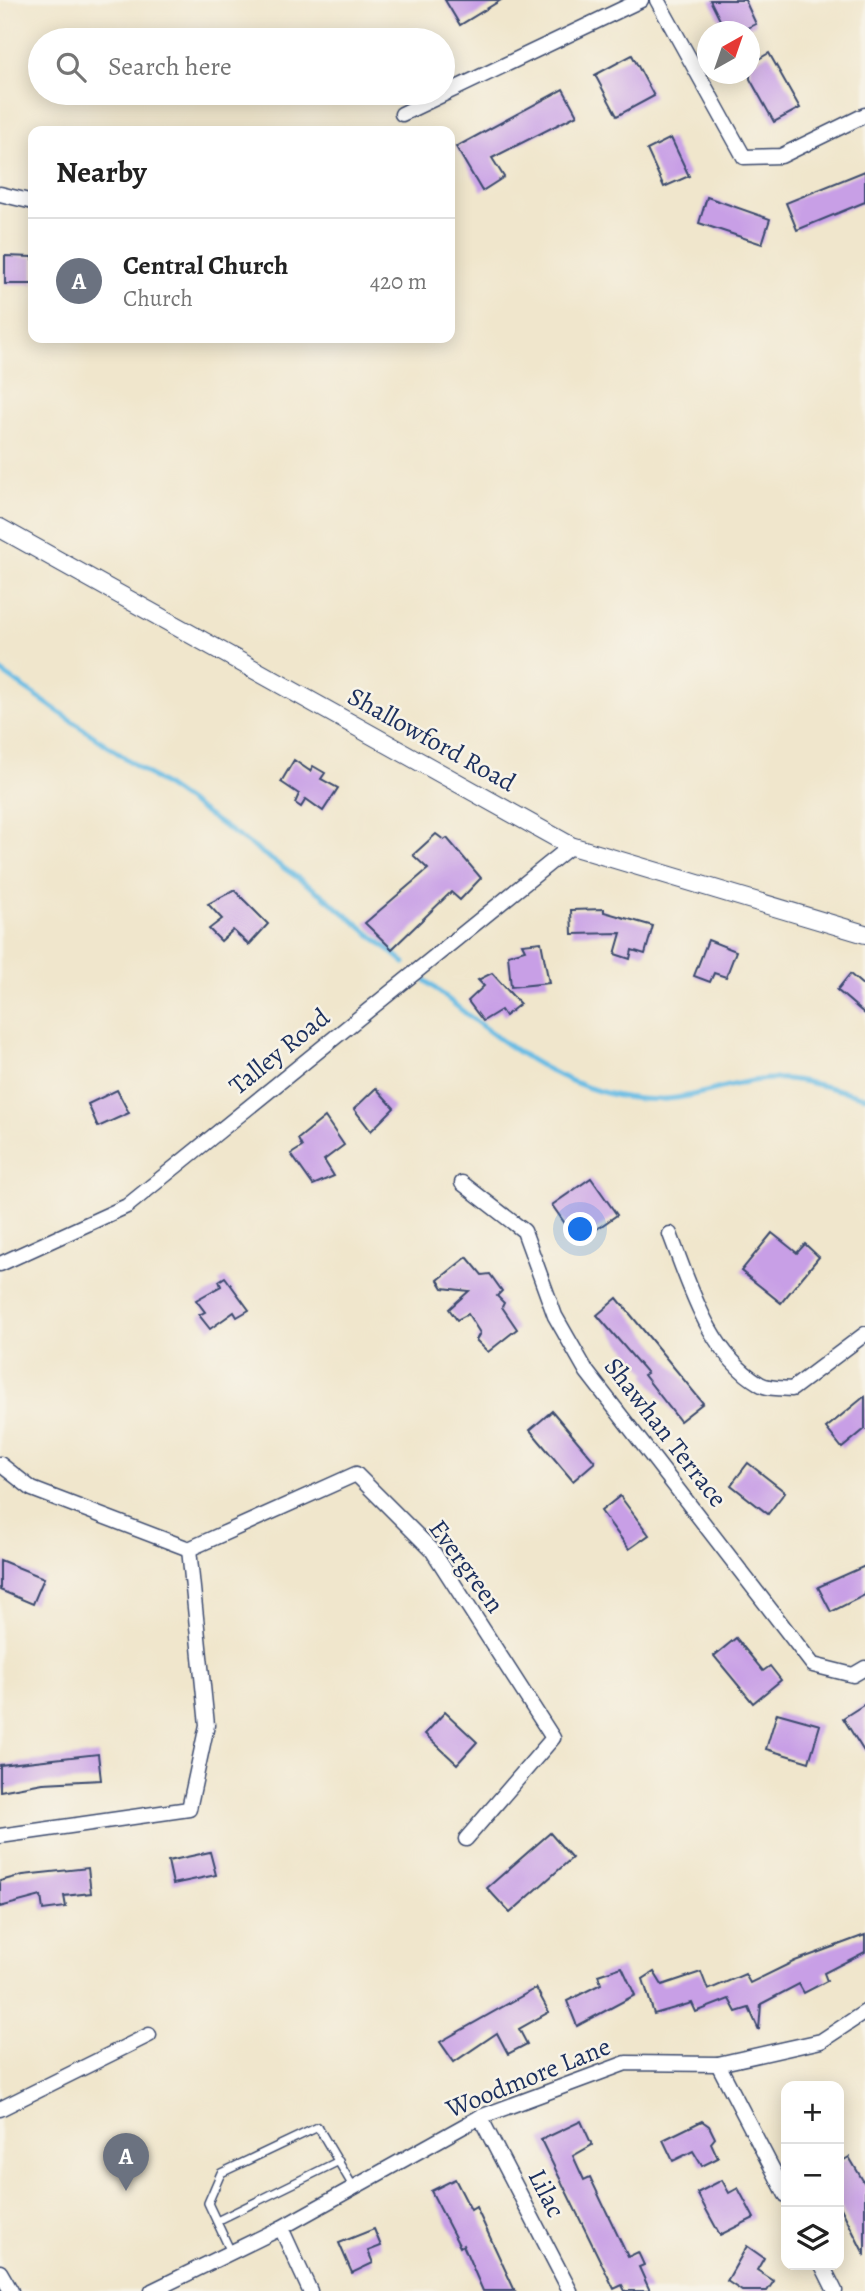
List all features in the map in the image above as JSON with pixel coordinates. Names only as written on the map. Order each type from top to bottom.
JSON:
[{"type":"street","points":[[455,89],[642,0]]},
{"type":"street","points":[[657,0],[744,157],[780,156],[865,115]]},
{"type":"street","points":[[402,114],[421,105]]},
{"type":"street","points":[[0,194],[28,201]]},
{"type":"street","name":"Shallowford Road","points":[[0,528],[571,846],[865,934]]},
{"type":"street","name":"Talley Road","points":[[0,1264],[127,1206],[571,846]]},
{"type":"street","name":"Shawhan Terrace","points":[[462,1183],[524,1231],[555,1316],[587,1372],[813,1665],[853,1675],[865,1668]]},
{"type":"street","points":[[670,1234],[694,1296],[725,1354],[762,1385],[792,1389],[865,1334]]},
{"type":"street","points":[[0,1464],[32,1489],[189,1549],[207,1725],[189,1809],[0,1836]]},
{"type":"street","name":"Evergreen","points":[[189,1549],[356,1474],[432,1550],[553,1738],[466,1839]]},
{"type":"street","name":"Woodmore Lane","points":[[152,2291],[281,2228],[480,2117],[626,2063],[718,2064],[821,2041],[865,2012]]},
{"type":"street","points":[[0,2109],[149,2035]]},
{"type":"street","points":[[718,2064],[781,2185]]},
{"type":"street","name":"Lilac","points":[[480,2117],[570,2291]]},
{"type":"street","points":[[281,2228],[310,2291]]},
{"type":"street","points":[[824,2270],[835,2291]]},
{"type":"street","points":[[0,2272],[11,2291]]},
{"type":"lane","points":[[231,2253],[208,2203],[221,2173],[318,2127],[355,2188]]},
{"type":"lane","points":[[217,2221],[338,2161]]},
{"type":"building","points":[[445,0],[501,0],[460,25]]},
{"type":"building","points":[[710,0],[745,0],[755,21],[720,21]]},
{"type":"building","points":[[769,53],[800,108],[774,122],[753,84],[760,84],[760,58]]},
{"type":"building","points":[[632,55],[654,96],[617,116],[595,75]]},
{"type":"building","points":[[563,89],[577,115],[492,158],[504,177],[482,191],[456,147]]},
{"type":"building","points":[[671,138],[689,176],[664,187],[647,150]]},
{"type":"building","points":[[865,171],[865,202],[797,230],[786,203]]},
{"type":"building","points":[[707,197],[770,219],[762,244],[699,223]]},
{"type":"building","points":[[5,256],[28,257],[28,284],[5,284]]},
{"type":"building","points":[[294,760],[310,771],[313,766],[325,773],[321,779],[338,788],[323,811],[306,799],[301,807],[295,803],[299,794],[281,782]]},
{"type":"building","points":[[436,834],[444,840],[447,838],[481,878],[460,900],[451,892],[392,949],[365,923],[428,869],[413,855]]},
{"type":"building","points":[[234,890],[268,924],[249,945],[233,930],[221,941],[209,929],[222,919],[208,904]]},
{"type":"building","points":[[604,909],[604,912],[653,926],[645,954],[632,950],[630,959],[615,954],[621,933],[572,934],[571,910]]},
{"type":"building","points":[[708,940],[736,951],[726,977],[714,973],[710,982],[694,976]]},
{"type":"building","points":[[541,942],[549,983],[511,987],[508,955],[525,950],[522,944]]},
{"type":"building","points":[[492,973],[520,1004],[505,1016],[501,1010],[483,1021],[468,1001],[484,986],[478,980]]},
{"type":"building","points":[[850,974],[865,987],[865,1014],[837,990]]},
{"type":"building","points":[[376,1088],[394,1108],[371,1131],[354,1109]]},
{"type":"building","points":[[117,1090],[129,1113],[98,1127],[88,1104]]},
{"type":"building","points":[[325,1117],[344,1145],[324,1160],[334,1176],[313,1185],[291,1154],[302,1147],[298,1139]]},
{"type":"building","points":[[591,1178],[617,1215],[578,1242],[552,1205]]},
{"type":"building","points":[[772,1233],[797,1253],[805,1244],[819,1257],[781,1303],[741,1271]]},
{"type":"building","points":[[467,1257],[482,1275],[490,1274],[502,1291],[497,1296],[504,1303],[502,1307],[517,1329],[488,1352],[476,1340],[480,1333],[468,1314],[457,1320],[449,1309],[469,1291],[443,1288],[438,1280]]},
{"type":"building","points":[[225,1277],[249,1310],[237,1317],[234,1312],[210,1329],[199,1315],[205,1312],[196,1300],[221,1286],[219,1281]]},
{"type":"building","points":[[617,1298],[703,1403],[680,1421],[644,1375],[647,1373],[597,1315]]},
{"type":"building","points":[[865,1396],[865,1429],[842,1448],[826,1428]]},
{"type":"building","points":[[552,1411],[595,1462],[573,1481],[530,1430]]},
{"type":"building","points":[[748,1463],[785,1492],[768,1514],[731,1485]]},
{"type":"building","points":[[620,1496],[649,1535],[629,1549],[601,1511]]},
{"type":"building","points":[[0,1560],[44,1578],[33,1604],[0,1590]]},
{"type":"building","points":[[865,1566],[865,1595],[831,1612],[818,1587]]},
{"type":"building","points":[[736,1638],[763,1671],[770,1666],[781,1680],[753,1703],[714,1656]]},
{"type":"building","points":[[865,1704],[865,1753],[843,1718]]},
{"type":"building","points":[[445,1712],[477,1742],[457,1764],[425,1734]]},
{"type":"building","points":[[777,1713],[820,1725],[809,1762],[766,1749]]},
{"type":"building","points":[[98,1754],[101,1780],[43,1783],[0,1791],[0,1765]]},
{"type":"building","points":[[550,1833],[572,1858],[510,1913],[487,1888]]},
{"type":"building","points":[[210,1852],[216,1875],[173,1884],[168,1861]]},
{"type":"building","points":[[88,1868],[91,1893],[64,1896],[66,1907],[43,1910],[41,1896],[0,1907],[0,1881],[23,1875]]},
{"type":"building","points":[[865,1935],[865,1952],[824,1973],[827,1981],[804,1993],[799,1984],[761,2004],[759,2030],[749,2008],[736,2012],[729,1999],[696,2012],[692,2003],[654,2014],[643,1979],[654,1972],[662,1985],[701,1972],[708,1990],[745,1974],[750,1983],[795,1961]]},
{"type":"building","points":[[622,1967],[635,1995],[577,2026],[567,2001],[601,1984],[598,1975]]},
{"type":"building","points":[[536,1988],[549,2012],[519,2029],[527,2044],[508,2054],[497,2033],[454,2062],[440,2042]]},
{"type":"building","points":[[581,2121],[592,2145],[573,2156],[584,2180],[590,2177],[628,2257],[638,2252],[644,2265],[639,2267],[650,2291],[625,2291],[622,2285],[614,2289],[541,2140]]},
{"type":"building","points":[[702,2121],[709,2126],[715,2138],[711,2143],[718,2158],[702,2166],[693,2151],[673,2161],[663,2140]]},
{"type":"building","points":[[849,2157],[865,2184],[865,2256],[844,2214],[844,2160]]},
{"type":"building","points":[[455,2179],[471,2210],[476,2207],[515,2291],[483,2291],[463,2245],[460,2247],[431,2191]]},
{"type":"building","points":[[722,2180],[729,2193],[738,2188],[754,2218],[720,2235],[697,2193]]},
{"type":"building","points":[[374,2229],[381,2246],[368,2251],[373,2263],[352,2273],[339,2243]]},
{"type":"building","points":[[747,2246],[764,2258],[757,2270],[774,2281],[767,2291],[742,2291],[727,2281]]},
{"type":"waterway","points":[[0,671],[321,894],[405,963]]},
{"type":"waterway","points":[[426,981],[481,1025],[541,1066],[573,1082],[606,1093],[641,1099],[676,1098],[745,1082],[787,1079],[865,1097]]},
{"type":"place","name":"Central Church","points":[[126,2191]]}]
